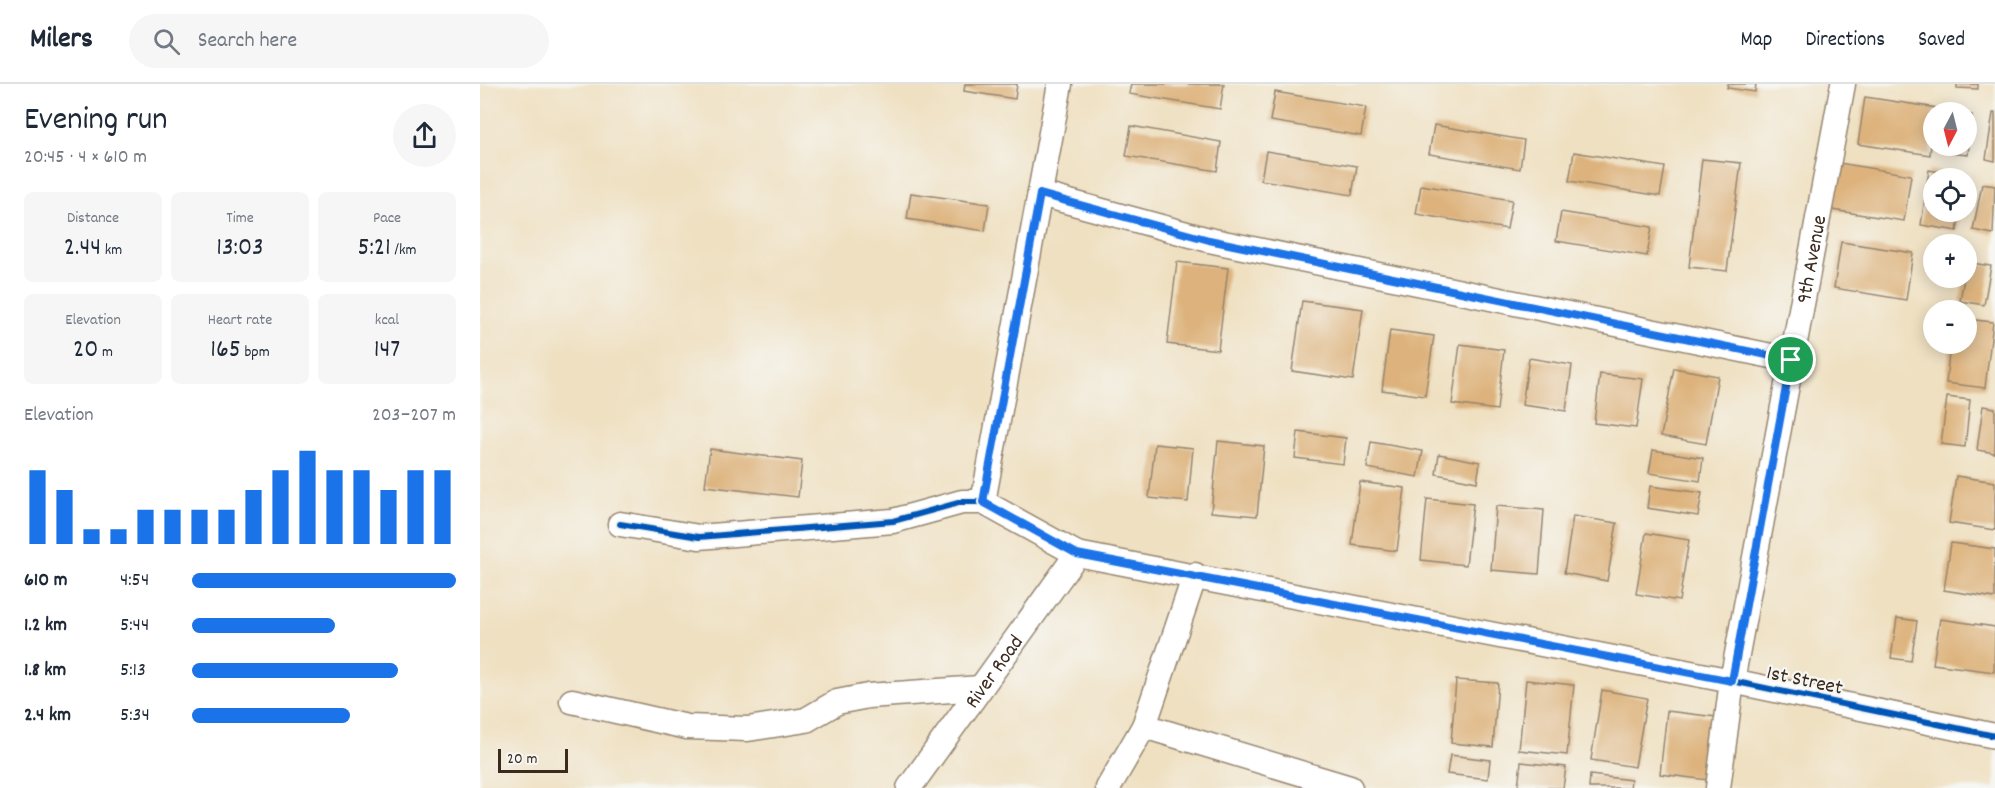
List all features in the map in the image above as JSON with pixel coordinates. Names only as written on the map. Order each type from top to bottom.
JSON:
[{"type":"street","points":[[620,524],[699,537],[893,521],[962,502],[983,502],[1059,84]]},
{"type":"street","name":"9th Avenue","points":[[1718,788],[1732,681],[1843,84]]},
{"type":"street","points":[[1040,194],[1209,240],[1791,360]]},
{"type":"street","name":"1st Street","points":[[983,502],[1077,554],[1195,575],[1732,681],[1995,736]]},
{"type":"street","name":"River Road","points":[[909,788],[1077,554]]},
{"type":"street","points":[[1108,788],[1144,726],[1195,575]]},
{"type":"street","points":[[572,700],[687,727],[748,729],[806,720],[837,702],[868,696],[980,688]]},
{"type":"street","points":[[1144,726],[1350,788]]},
{"type":"building","points":[[965,84],[1017,84],[1015,99],[964,91]]},
{"type":"building","points":[[1131,84],[1224,84],[1220,109],[1129,94]]},
{"type":"building","points":[[1728,84],[1756,84],[1755,92],[1727,88]]},
{"type":"building","points":[[1957,84],[1978,84],[1978,89],[1957,88]]},
{"type":"building","points":[[1275,92],[1366,107],[1361,136],[1270,121]]},
{"type":"building","points":[[1865,97],[1923,106],[1923,154],[1858,144]]},
{"type":"building","points":[[1993,113],[1995,113],[1995,161],[1986,159]]},
{"type":"building","points":[[1434,125],[1524,140],[1520,169],[1429,154]]},
{"type":"building","points":[[1131,126],[1221,142],[1217,171],[1126,156]]},
{"type":"building","points":[[1266,151],[1357,166],[1352,195],[1261,180]]},
{"type":"building","points":[[1574,152],[1665,167],[1660,196],[1569,181]]},
{"type":"building","points":[[1702,159],[1741,163],[1727,271],[1689,267]]},
{"type":"building","points":[[1839,163],[1911,175],[1904,221],[1832,210]]},
{"type":"building","points":[[1982,184],[1995,186],[1993,234],[1973,230],[1975,222],[1977,222]]},
{"type":"building","points":[[1421,185],[1512,200],[1507,229],[1416,214]]},
{"type":"building","points":[[911,193],[989,204],[985,231],[907,219]]},
{"type":"building","points":[[1923,211],[1923,222],[1958,222],[1957,231],[1921,225]]},
{"type":"building","points":[[1561,212],[1652,227],[1647,256],[1556,241]]},
{"type":"building","points":[[1841,242],[1913,253],[1906,300],[1834,288]]},
{"type":"building","points":[[1177,262],[1228,268],[1218,350],[1167,344]]},
{"type":"building","points":[[1977,264],[1991,266],[1984,305],[1977,304],[1977,300],[1960,300],[1962,288],[1977,288]]},
{"type":"building","points":[[1302,301],[1363,309],[1353,380],[1292,371]]},
{"type":"building","points":[[1977,320],[1993,322],[1985,388],[1946,383],[1949,354],[1977,354]]},
{"type":"building","points":[[1390,330],[1434,336],[1425,396],[1382,390]]},
{"type":"building","points":[[1460,344],[1504,350],[1497,410],[1452,404]]},
{"type":"building","points":[[1529,358],[1572,365],[1566,411],[1522,405]]},
{"type":"building","points":[[1674,368],[1718,376],[1706,444],[1661,436]]},
{"type":"building","points":[[1600,374],[1643,379],[1636,428],[1594,423]]},
{"type":"building","points":[[1947,397],[1970,400],[1965,447],[1941,444]]},
{"type":"building","points":[[1983,406],[1995,408],[1995,453],[1977,450]]},
{"type":"building","points":[[1298,432],[1346,438],[1343,464],[1295,458]]},
{"type":"building","points":[[1218,441],[1264,446],[1257,516],[1211,512]]},
{"type":"building","points":[[1371,442],[1423,451],[1418,477],[1367,468]]},
{"type":"building","points":[[1155,444],[1193,448],[1188,502],[1149,498]]},
{"type":"building","points":[[710,449],[802,461],[798,497],[705,486]]},
{"type":"building","points":[[1653,450],[1703,458],[1700,481],[1649,473]]},
{"type":"building","points":[[1439,454],[1480,462],[1477,482],[1436,474]]},
{"type":"building","points":[[1956,476],[1995,482],[1995,530],[1949,523]]},
{"type":"building","points":[[1360,482],[1405,488],[1397,551],[1352,545]]},
{"type":"building","points":[[1650,486],[1702,493],[1698,516],[1647,508]]},
{"type":"building","points":[[1427,499],[1473,504],[1466,565],[1421,560]]},
{"type":"building","points":[[1496,506],[1544,510],[1539,574],[1491,570]]},
{"type":"building","points":[[1573,516],[1617,523],[1607,581],[1564,573]]},
{"type":"building","points":[[1646,533],[1689,540],[1679,601],[1636,594]]},
{"type":"building","points":[[1951,543],[1995,549],[1995,598],[1944,590]]},
{"type":"building","points":[[1897,618],[1917,621],[1911,661],[1891,658]]},
{"type":"building","points":[[1940,619],[1995,627],[1994,672],[1933,664]]},
{"type":"building","points":[[1456,680],[1498,683],[1493,747],[1451,743]]},
{"type":"building","points":[[1526,680],[1574,685],[1567,755],[1519,750]]},
{"type":"building","points":[[1602,690],[1647,698],[1635,767],[1591,760]]},
{"type":"building","points":[[1667,711],[1716,717],[1708,780],[1660,774]]},
{"type":"building","points":[[1450,755],[1490,760],[1488,779],[1447,774]]},
{"type":"building","points":[[1521,762],[1566,767],[1563,788],[1518,787]]},
{"type":"building","points":[[1590,775],[1631,780],[1630,788],[1589,788]]},
{"type":"cycle path","points":[[1040,194],[1209,240],[1791,360]]},
{"type":"cycle path","points":[[620,524],[699,537],[893,521],[962,502],[983,502],[1077,554],[1732,681],[1995,736]]},
{"type":"route","points":[[1040,194],[1209,240],[1791,360],[1732,681],[1195,575],[1077,554],[983,502],[1040,194]]}]
